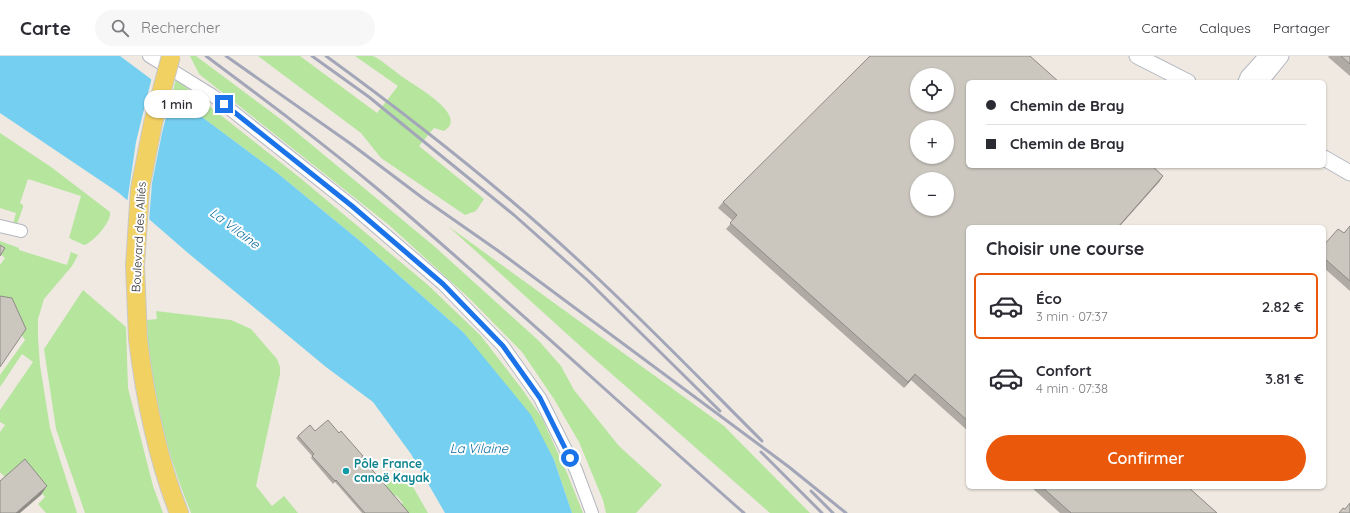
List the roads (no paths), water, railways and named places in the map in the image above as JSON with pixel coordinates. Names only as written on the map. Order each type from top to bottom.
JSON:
[{"type":"main road","name":"Boulevard des Alliés","points":[[171,56],[152,123],[140,189],[135,265],[138,339],[142,373],[150,416],[159,452],[179,513]]},
{"type":"street","points":[[149,56],[212,95],[352,206],[443,284],[503,346],[540,398],[576,470],[592,513]]},
{"type":"street","points":[[1138,56],[1184,80]]},
{"type":"street","points":[[1247,80],[1248,76],[1267,56]]},
{"type":"street","points":[[1262,80],[1281,56]]},
{"type":"street","points":[[1326,159],[1350,173]]},
{"type":"street","points":[[0,226],[21,231]]},
{"type":"water","name":"La Vilaine","points":[[0,56],[120,56],[276,172],[360,241],[464,333],[531,415],[554,460],[572,513],[445,513],[411,454],[373,402],[326,367],[188,253],[119,193],[0,113]]},
{"type":"railway","points":[[206,56],[316,139],[380,191],[744,513]]},
{"type":"railway","points":[[226,56],[351,144],[424,199],[497,250],[789,467],[846,513]]},
{"type":"railway","points":[[312,56],[369,97],[514,215],[586,279],[720,411]]},
{"type":"railway","points":[[326,56],[395,107],[462,160],[559,242],[677,355],[762,441]]},
{"type":"railway","points":[[761,452],[822,513]]},
{"type":"railway","points":[[811,491],[833,513]]},
{"type":"place","name":"Pôle France canoë Kayak","points":[[346,471]]}]
